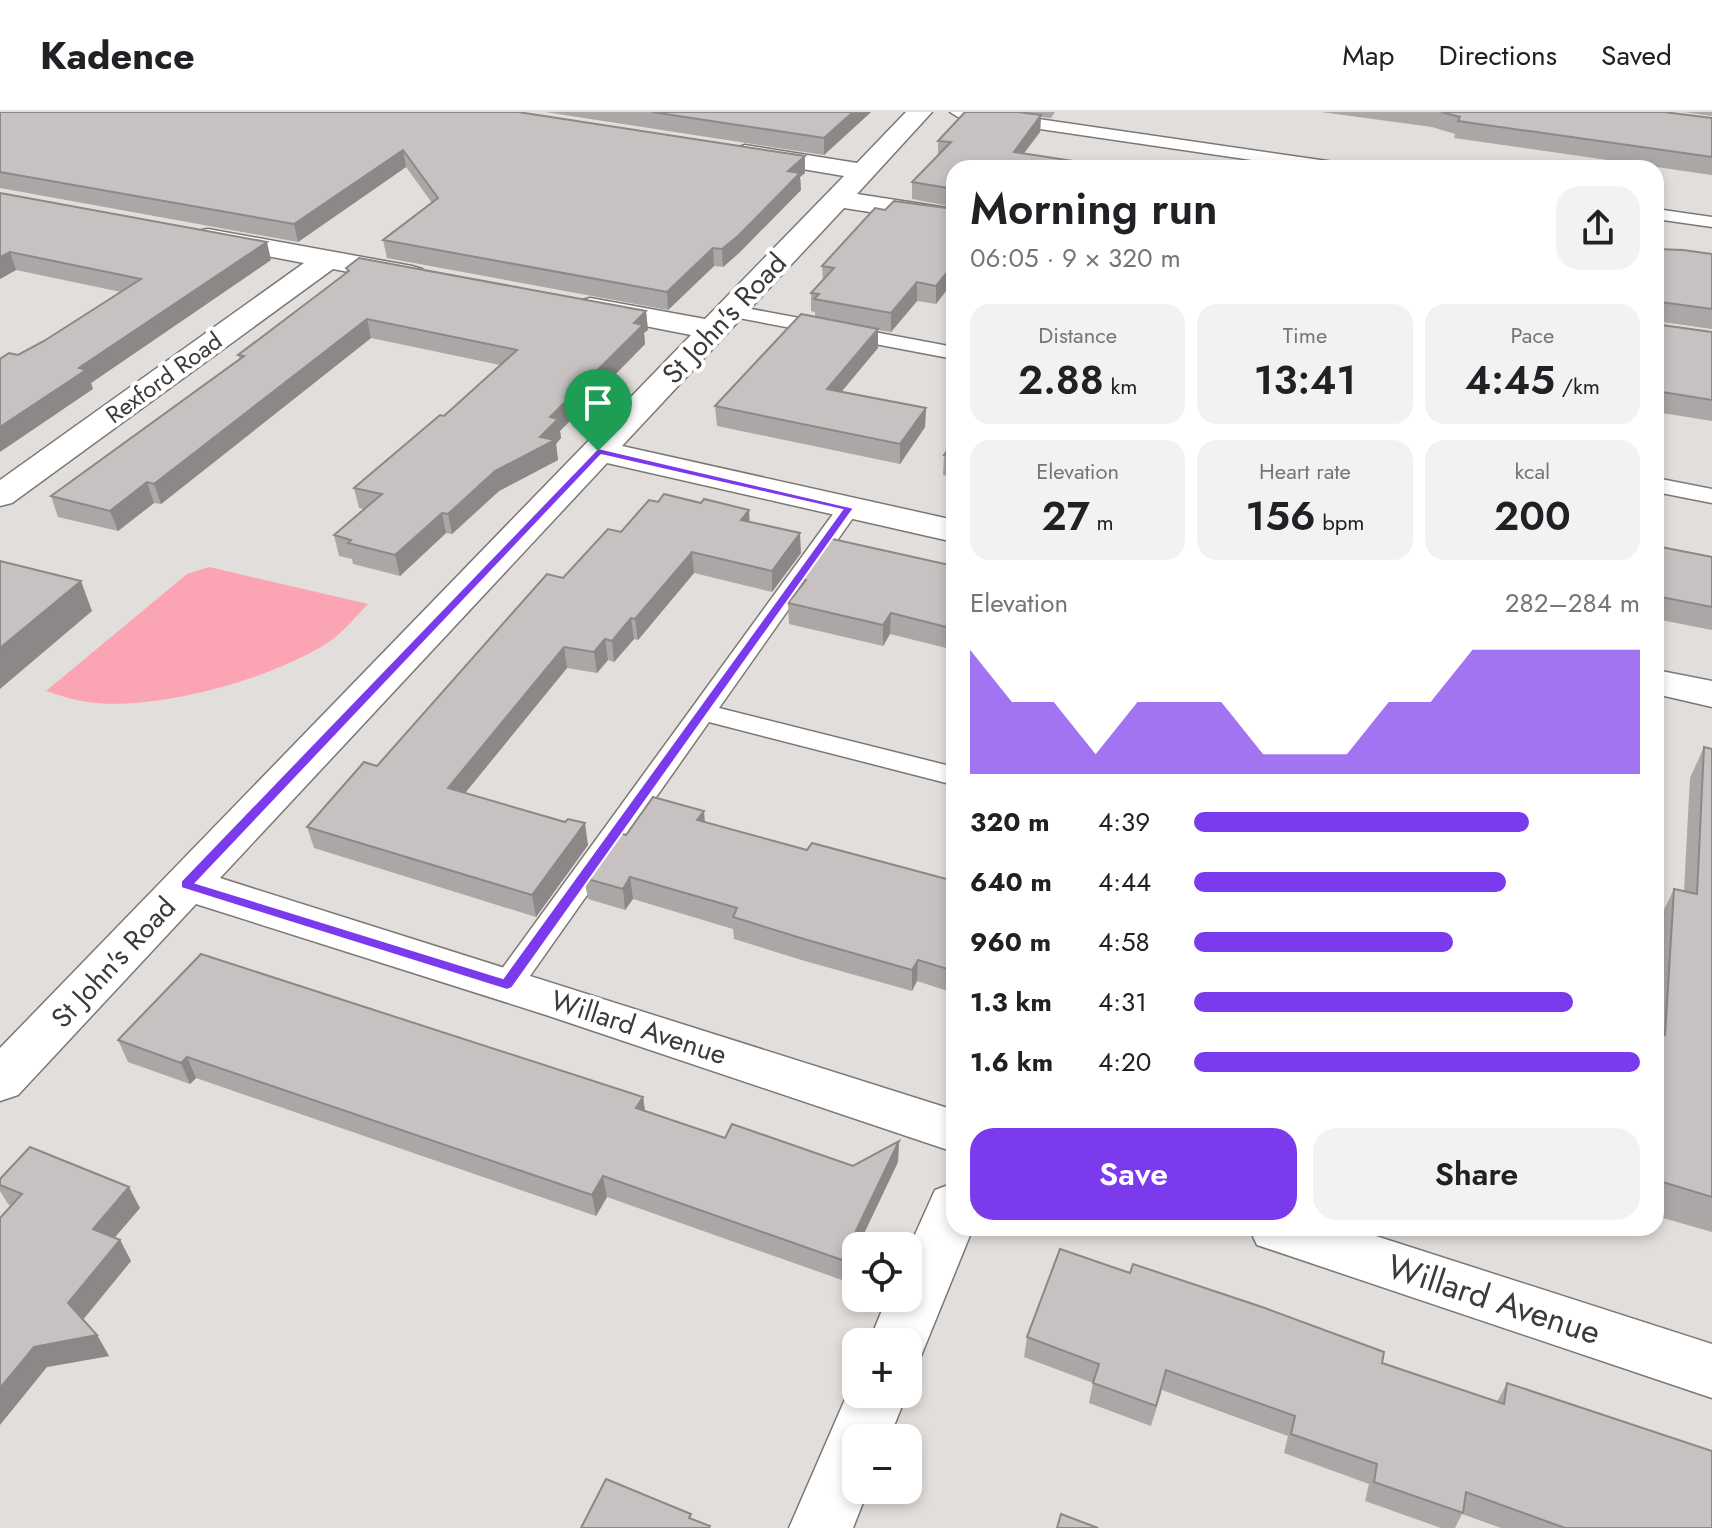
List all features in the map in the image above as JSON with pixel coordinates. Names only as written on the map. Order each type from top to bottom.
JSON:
[{"type":"street","name":"St John's Road","points":[[0,1081],[920,112]]},
{"type":"street","points":[[725,150],[865,172]]},
{"type":"street","points":[[839,199],[946,216]]},
{"type":"street","points":[[174,230],[435,278]]},
{"type":"street","name":"Rexford Road","points":[[0,496],[327,260]]},
{"type":"street","points":[[569,303],[722,321]]},
{"type":"street","points":[[598,451],[946,529]]},
{"type":"street","points":[[1664,684],[1712,694]]},
{"type":"street","name":"Willard Avenue","points":[[186,884],[946,1128]]},
{"type":"street","points":[[904,1328],[946,1225]]},
{"type":"street","name":"Willard Avenue","points":[[1301,1236],[1712,1371]]},
{"type":"street","points":[[821,1528],[842,1478]]},
{"type":"lane","points":[[958,112],[1286,160]]},
{"type":"lane","points":[[1664,215],[1712,222]]},
{"type":"lane","points":[[722,321],[946,352]]},
{"type":"lane","points":[[1664,487],[1712,496]]},
{"type":"lane","points":[[507,985],[849,508]]},
{"type":"lane","points":[[701,712],[946,774]]},
{"type":"shaded area","points":[[209,567],[368,604],[338,635],[309,653],[281,667],[214,689],[180,697],[115,704],[82,701],[46,691],[187,574]]},
{"type":"building","points":[[0,112],[518,112],[805,156],[788,171],[800,173],[739,235],[722,249],[713,248],[667,292],[383,240],[438,198],[403,150],[294,224],[0,172]]},
{"type":"building","points":[[652,112],[853,112],[824,138]]},
{"type":"building","points":[[965,112],[1041,115],[1014,152],[1066,160],[946,160],[946,188],[912,182],[951,142],[938,141]]},
{"type":"building","points":[[1441,112],[1664,112],[1712,118],[1712,157],[1458,121],[1460,117]]},
{"type":"building","points":[[0,193],[267,242],[79,368],[86,370],[0,427],[0,359],[9,353],[18,355],[44,341],[141,279],[10,252],[0,257]]},
{"type":"building","points":[[894,201],[946,208],[946,274],[936,286],[917,282],[891,313],[814,299],[819,294],[811,293],[834,268],[822,266],[875,208],[885,210]]},
{"type":"building","points":[[1664,249],[1712,254],[1712,309],[1664,303]]},
{"type":"building","points":[[359,258],[646,311],[634,323],[643,325],[550,417],[558,419],[540,437],[555,440],[495,471],[448,514],[442,513],[395,555],[348,543],[351,540],[334,535],[382,494],[354,488],[440,415],[444,416],[517,350],[367,319],[154,484],[147,482],[110,511],[51,496],[244,356],[238,355],[349,271],[346,268]]},
{"type":"building","points":[[801,314],[878,329],[827,389],[926,408],[900,444],[715,406]]},
{"type":"building","points":[[1664,325],[1712,332],[1712,400],[1664,392]]},
{"type":"building","points":[[664,494],[701,503],[704,499],[749,510],[741,520],[800,533],[772,571],[692,552],[612,641],[605,639],[594,652],[564,647],[448,788],[565,822],[568,819],[585,823],[532,895],[307,827],[364,762],[377,766],[547,574],[563,578],[608,529],[621,532],[649,500],[658,502]]},
{"type":"building","points":[[828,538],[946,564],[946,627],[891,613],[883,625],[788,603],[806,580],[799,578]]},
{"type":"building","points":[[1664,548],[1712,557],[1712,607],[1664,598]]},
{"type":"building","points":[[0,561],[81,581],[0,648]]},
{"type":"building","points":[[1704,747],[1712,749],[1712,1197],[1664,1182],[1664,1035],[1674,889],[1697,894]]},
{"type":"building","points":[[653,797],[704,811],[697,820],[807,850],[812,843],[946,879],[946,969],[918,960],[912,970],[804,939],[733,917],[737,908],[630,877],[623,889],[584,878],[617,832],[626,835]]},
{"type":"building","points":[[201,954],[643,1097],[636,1108],[725,1138],[732,1124],[853,1166],[899,1141],[855,1232],[842,1232],[842,1260],[603,1176],[592,1195],[187,1057],[181,1063],[118,1040]]},
{"type":"building","points":[[30,1147],[129,1187],[93,1229],[120,1240],[68,1303],[97,1335],[34,1347],[0,1388],[0,1218],[22,1194],[0,1185],[0,1179]]},
{"type":"building","points":[[1060,1249],[1130,1273],[1133,1264],[1262,1307],[1384,1352],[1382,1363],[1504,1404],[1507,1383],[1712,1451],[1712,1528],[1565,1528],[1466,1492],[1463,1513],[1374,1482],[1377,1464],[1291,1434],[1295,1416],[1166,1370],[1156,1406],[1093,1383],[1099,1364],[1027,1337]]},
{"type":"building","points":[[606,1479],[691,1514],[689,1518],[710,1526],[581,1528]]},
{"type":"building","points":[[1061,1514],[1098,1528],[1057,1528]]},
{"type":"route","points":[[598,451],[849,508],[507,985],[186,884],[598,451]]}]
